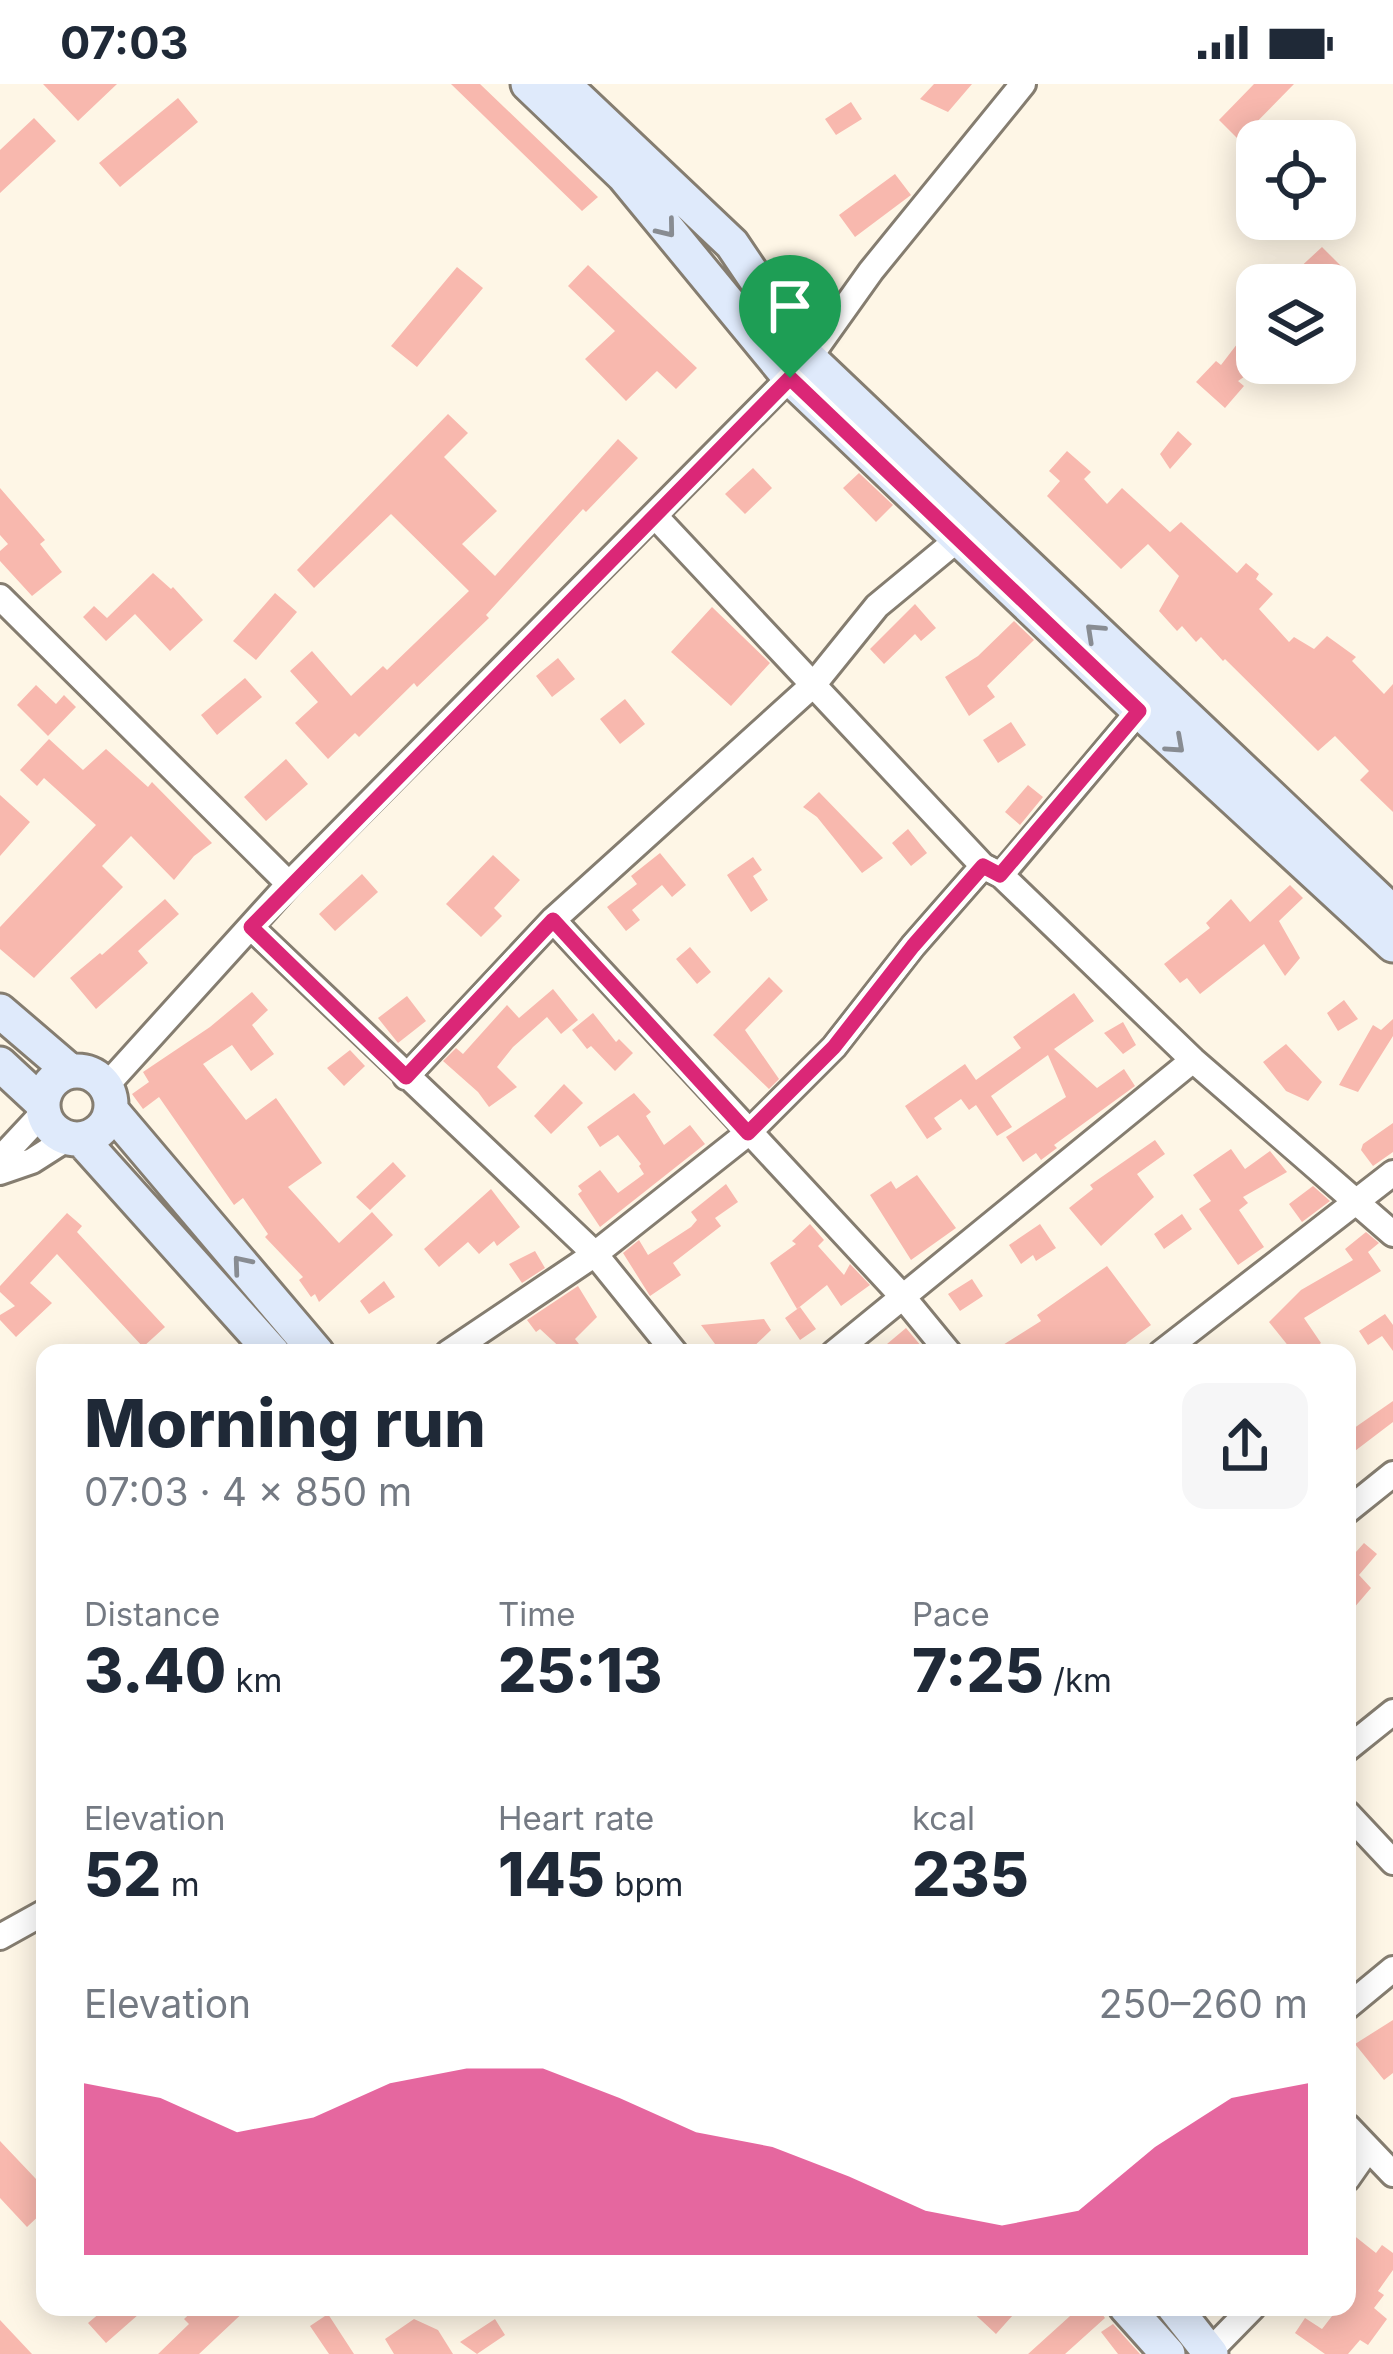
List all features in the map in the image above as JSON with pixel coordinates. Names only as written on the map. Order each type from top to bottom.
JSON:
[{"type":"street","points":[[528,84],[624,176],[958,539],[1393,945]]},
{"type":"street","points":[[562,84],[731,244],[800,368],[1393,914]]},
{"type":"street","points":[[0,1172],[100,1130],[108,1098],[251,927],[800,368],[871,271],[1023,84]]},
{"type":"street","points":[[653,515],[992,871],[1193,1060],[1393,1234]]},
{"type":"street","points":[[406,1077],[553,920],[814,684],[877,606],[958,539]]},
{"type":"street","points":[[0,597],[289,884]]},
{"type":"street","points":[[461,1344],[595,1254],[748,1133],[834,1047],[913,946],[992,871],[1139,711]]},
{"type":"street","points":[[553,920],[942,1344]]},
{"type":"street","points":[[251,927],[595,1254],[669,1344]]},
{"type":"street","points":[[0,1011],[70,1071]]},
{"type":"street","points":[[845,1344],[1193,1060]]},
{"type":"street","points":[[0,1064],[42,1108],[48,1124],[75,1139],[265,1344]]},
{"type":"street","points":[[0,1159],[42,1108],[46,1088],[56,1077],[70,1071],[90,1073],[310,1344]]},
{"type":"street","points":[[1175,1344],[1393,1173]]},
{"type":"street","points":[[1356,1504],[1393,1474]]},
{"type":"street","points":[[1356,1742],[1393,1712]]},
{"type":"street","points":[[1356,1823],[1393,1862]]},
{"type":"street","points":[[0,1937],[36,1917]]},
{"type":"street","points":[[1356,2000],[1393,1969]]},
{"type":"street","points":[[1356,2136],[1393,2174]]},
{"type":"street","points":[[1356,2166],[1368,2149]]},
{"type":"street","points":[[1134,2316],[1168,2354]]},
{"type":"street","points":[[1181,2316],[1210,2353],[1245,2316]]},
{"type":"building","points":[[43,84],[117,84],[78,121]]},
{"type":"building","points":[[451,84],[480,84],[598,197],[582,211]]},
{"type":"building","points":[[934,84],[972,84],[948,112],[920,99]]},
{"type":"building","points":[[1254,84],[1294,84],[1259,120],[1236,120],[1236,137],[1219,120]]},
{"type":"building","points":[[178,98],[198,122],[120,187],[99,163]]},
{"type":"building","points":[[851,102],[862,119],[836,135],[825,119]]},
{"type":"building","points":[[34,118],[56,141],[0,193],[0,150]]},
{"type":"building","points":[[895,174],[911,195],[855,237],[839,215]]},
{"type":"building","points":[[1322,247],[1339,264],[1304,264]]},
{"type":"building","points":[[588,265],[697,368],[676,389],[657,371],[626,401],[585,359],[615,331],[568,286]]},
{"type":"building","points":[[457,267],[483,288],[417,367],[391,346]]},
{"type":"building","points":[[1236,345],[1236,384],[1244,386],[1225,408],[1196,382],[1216,361],[1221,365]]},
{"type":"building","points":[[448,414],[468,433],[444,457],[497,511],[462,544],[495,576],[618,439],[638,458],[586,512],[583,509],[486,615],[489,618],[417,687],[414,683],[359,737],[355,733],[328,759],[295,723],[318,702],[290,671],[312,651],[351,696],[383,666],[387,670],[469,591],[391,514],[314,588],[297,570]]},
{"type":"building","points":[[1178,431],[1192,444],[1170,469],[1160,454]]},
{"type":"building","points":[[1067,451],[1091,472],[1084,479],[1107,504],[1122,488],[1170,532],[1181,522],[1237,573],[1246,563],[1259,574],[1256,579],[1273,594],[1259,609],[1289,642],[1294,637],[1314,649],[1327,636],[1356,657],[1352,661],[1384,694],[1393,684],[1393,812],[1360,780],[1369,771],[1335,736],[1318,751],[1201,637],[1196,642],[1182,626],[1177,631],[1159,611],[1179,576],[1148,544],[1121,569],[1047,496],[1060,481],[1049,471]]},
{"type":"building","points":[[753,468],[772,488],[745,514],[725,494]]},
{"type":"building","points":[[859,473],[893,505],[876,522],[843,488]]},
{"type":"building","points":[[0,488],[45,540],[40,544],[62,572],[32,596],[0,561],[0,551],[8,544],[0,535]]},
{"type":"building","points":[[153,573],[203,620],[170,651],[135,614],[106,641],[83,617],[94,606],[107,618]]},
{"type":"building","points":[[275,593],[297,612],[256,660],[233,641]]},
{"type":"building","points":[[915,604],[936,628],[921,641],[915,634],[884,664],[870,649]]},
{"type":"building","points":[[712,607],[770,663],[731,706],[671,652]]},
{"type":"building","points":[[1014,621],[1034,640],[987,686],[995,697],[969,716],[945,677],[978,656]]},
{"type":"building","points":[[558,658],[575,679],[552,697],[536,676]]},
{"type":"building","points":[[245,678],[262,697],[217,735],[201,715]]},
{"type":"building","points":[[36,685],[56,704],[64,695],[76,707],[48,736],[17,705]]},
{"type":"building","points":[[625,699],[645,724],[620,744],[600,719]]},
{"type":"building","points":[[1011,722],[1026,745],[998,763],[983,740]]},
{"type":"building","points":[[49,739],[83,770],[106,749],[148,787],[152,782],[212,843],[174,880],[131,836],[102,866],[123,887],[34,978],[0,949],[0,927],[96,825],[44,778],[37,786],[20,770]]},
{"type":"building","points":[[286,759],[308,784],[266,821],[244,797]]},
{"type":"building","points":[[1028,785],[1043,797],[1020,825],[1005,812]]},
{"type":"building","points":[[819,792],[883,858],[862,873],[817,817],[803,807]]},
{"type":"building","points":[[0,795],[30,822],[0,856]]},
{"type":"building","points":[[908,829],[927,853],[911,866],[892,843]]},
{"type":"building","points":[[660,853],[686,885],[672,897],[662,885],[632,910],[640,920],[626,931],[607,907],[637,884],[631,876]]},
{"type":"building","points":[[493,855],[520,880],[494,908],[502,916],[481,937],[446,904]]},
{"type":"building","points":[[753,857],[762,870],[753,876],[768,900],[751,912],[727,875]]},
{"type":"building","points":[[362,874],[378,892],[335,931],[319,914]]},
{"type":"building","points":[[1290,885],[1303,898],[1279,921],[1300,958],[1285,976],[1264,944],[1200,994],[1187,978],[1180,983],[1164,964],[1210,928],[1206,923],[1231,899],[1250,922]]},
{"type":"building","points":[[165,899],[179,914],[138,951],[148,963],[96,1009],[70,978]]},
{"type":"building","points":[[690,947],[711,972],[697,984],[676,959]]},
{"type":"building","points":[[769,977],[783,991],[745,1030],[779,1079],[769,1089],[713,1035]]},
{"type":"building","points":[[553,989],[578,1020],[561,1034],[547,1017],[513,1047],[497,1067],[517,1087],[489,1107],[443,1061],[456,1048],[463,1054],[507,1005],[519,1018]]},
{"type":"building","points":[[252,992],[268,1010],[252,1025],[274,1054],[251,1071],[232,1045],[203,1064],[246,1120],[276,1098],[322,1163],[288,1187],[339,1243],[372,1212],[393,1235],[319,1302],[299,1280],[303,1277],[265,1237],[268,1234],[243,1198],[234,1205],[159,1097],[143,1109],[132,1094],[149,1082],[143,1072]]},
{"type":"building","points":[[1074,993],[1094,1021],[1054,1049],[1097,1088],[1124,1069],[1135,1086],[1054,1145],[1057,1148],[1041,1160],[1036,1153],[1023,1162],[1006,1137],[1066,1097],[1048,1055],[991,1096],[1012,1127],[997,1136],[976,1105],[969,1110],[961,1099],[934,1118],[942,1129],[927,1139],[905,1106],[965,1064],[976,1080],[1021,1048],[1013,1037]]},
{"type":"building","points":[[407,996],[426,1021],[398,1043],[378,1018]]},
{"type":"building","points":[[1344,1000],[1358,1019],[1338,1031],[1327,1013]]},
{"type":"building","points":[[593,1013],[616,1042],[619,1039],[633,1053],[615,1071],[572,1030]]},
{"type":"building","points":[[1393,1019],[1393,1036],[1358,1092],[1339,1085],[1373,1025],[1381,1030]]},
{"type":"building","points":[[1123,1022],[1136,1045],[1123,1054],[1104,1033]]},
{"type":"building","points":[[1286,1044],[1322,1082],[1308,1101],[1286,1091],[1263,1062]]},
{"type":"building","points":[[350,1050],[365,1066],[344,1086],[327,1068]]},
{"type":"building","points":[[564,1084],[583,1103],[551,1134],[534,1116]]},
{"type":"building","points":[[634,1093],[651,1112],[646,1116],[664,1145],[690,1125],[705,1144],[600,1227],[578,1194],[582,1191],[578,1186],[600,1170],[618,1193],[644,1174],[618,1135],[600,1147],[587,1127]]},
{"type":"building","points":[[1393,1123],[1393,1152],[1373,1166],[1361,1150],[1363,1144]]},
{"type":"building","points":[[1155,1140],[1165,1154],[1137,1174],[1154,1197],[1101,1246],[1069,1208],[1093,1189],[1090,1185]]},
{"type":"building","points":[[1231,1149],[1245,1169],[1270,1151],[1287,1172],[1243,1197],[1248,1203],[1239,1210],[1264,1247],[1238,1265],[1199,1209],[1211,1201],[1193,1175]]},
{"type":"building","points":[[393,1162],[406,1176],[370,1210],[356,1197]]},
{"type":"building","points":[[917,1175],[956,1228],[911,1260],[870,1195],[891,1181],[896,1189]]},
{"type":"building","points":[[726,1184],[738,1202],[715,1218],[721,1226],[673,1263],[681,1275],[650,1296],[623,1253],[639,1240],[648,1255],[691,1227],[697,1220],[691,1212]]},
{"type":"building","points":[[1313,1186],[1330,1201],[1302,1222],[1289,1204]]},
{"type":"building","points":[[491,1189],[520,1227],[479,1254],[468,1242],[439,1267],[424,1249]]},
{"type":"building","points":[[67,1213],[82,1226],[77,1232],[165,1327],[140,1344],[57,1254],[30,1283],[52,1303],[16,1337],[0,1320],[0,1315],[15,1306],[0,1286]]},
{"type":"building","points":[[1182,1214],[1192,1229],[1164,1249],[1154,1234]]},
{"type":"building","points":[[810,1224],[824,1240],[818,1246],[844,1275],[850,1264],[870,1285],[841,1306],[827,1285],[797,1309],[770,1263],[796,1244],[792,1241]]},
{"type":"building","points":[[1040,1224],[1056,1248],[1021,1264],[1009,1245]]},
{"type":"building","points":[[1366,1232],[1379,1243],[1368,1252],[1381,1271],[1304,1318],[1320,1344],[1287,1344],[1269,1322],[1301,1290],[1353,1260],[1345,1249]]},
{"type":"building","points":[[535,1251],[545,1268],[522,1283],[509,1264]]},
{"type":"building","points":[[1107,1266],[1151,1325],[1125,1344],[1004,1344],[1041,1321],[1037,1315]]},
{"type":"building","points":[[972,1279],[983,1296],[960,1311],[948,1294]]},
{"type":"building","points":[[384,1281],[395,1297],[369,1314],[360,1301]]},
{"type":"building","points":[[578,1286],[597,1317],[575,1339],[579,1344],[556,1344],[527,1320]]},
{"type":"building","points":[[800,1307],[816,1329],[800,1340],[785,1318]]},
{"type":"building","points":[[1385,1314],[1393,1325],[1393,1351],[1382,1336],[1368,1345],[1359,1331]]},
{"type":"building","points":[[764,1319],[771,1330],[756,1344],[715,1344],[701,1325]]},
{"type":"building","points":[[906,1328],[919,1344],[887,1344]]},
{"type":"building","points":[[1393,1401],[1393,1422],[1356,1450],[1356,1427]]},
{"type":"building","points":[[1364,1543],[1377,1554],[1359,1575],[1371,1588],[1356,1606],[1356,1552]]},
{"type":"building","points":[[1393,2020],[1393,2073],[1384,2080],[1356,2043]]},
{"type":"building","points":[[0,2141],[36,2179],[36,2218],[27,2227],[0,2198]]},
{"type":"building","points":[[1356,2237],[1376,2253],[1382,2245],[1393,2253],[1393,2270],[1378,2291],[1384,2295],[1374,2308],[1387,2319],[1368,2345],[1360,2340],[1348,2354],[1325,2354],[1295,2333],[1305,2318],[1322,2329],[1332,2316],[1356,2316]]},
{"type":"building","points":[[96,2316],[137,2316],[106,2343],[88,2323]]},
{"type":"building","points":[[239,2316],[199,2354],[158,2354],[189,2324],[184,2319]]},
{"type":"building","points":[[329,2316],[354,2354],[329,2354],[310,2326]]},
{"type":"building","points":[[977,2316],[1012,2316],[996,2334]]},
{"type":"building","points":[[1070,2316],[1105,2318],[1065,2354],[1028,2354]]},
{"type":"building","points":[[414,2319],[438,2330],[453,2354],[394,2354],[385,2339]]},
{"type":"building","points":[[495,2319],[505,2335],[477,2354],[460,2342]]},
{"type":"building","points":[[0,2320],[32,2354],[0,2354]]},
{"type":"building","points":[[1113,2324],[1140,2354],[1118,2354],[1101,2332]]},
{"type":"route","points":[[790,378],[1139,711],[1000,875],[983,866],[834,1047],[748,1133],[553,920],[406,1077],[251,927],[790,378]]}]
